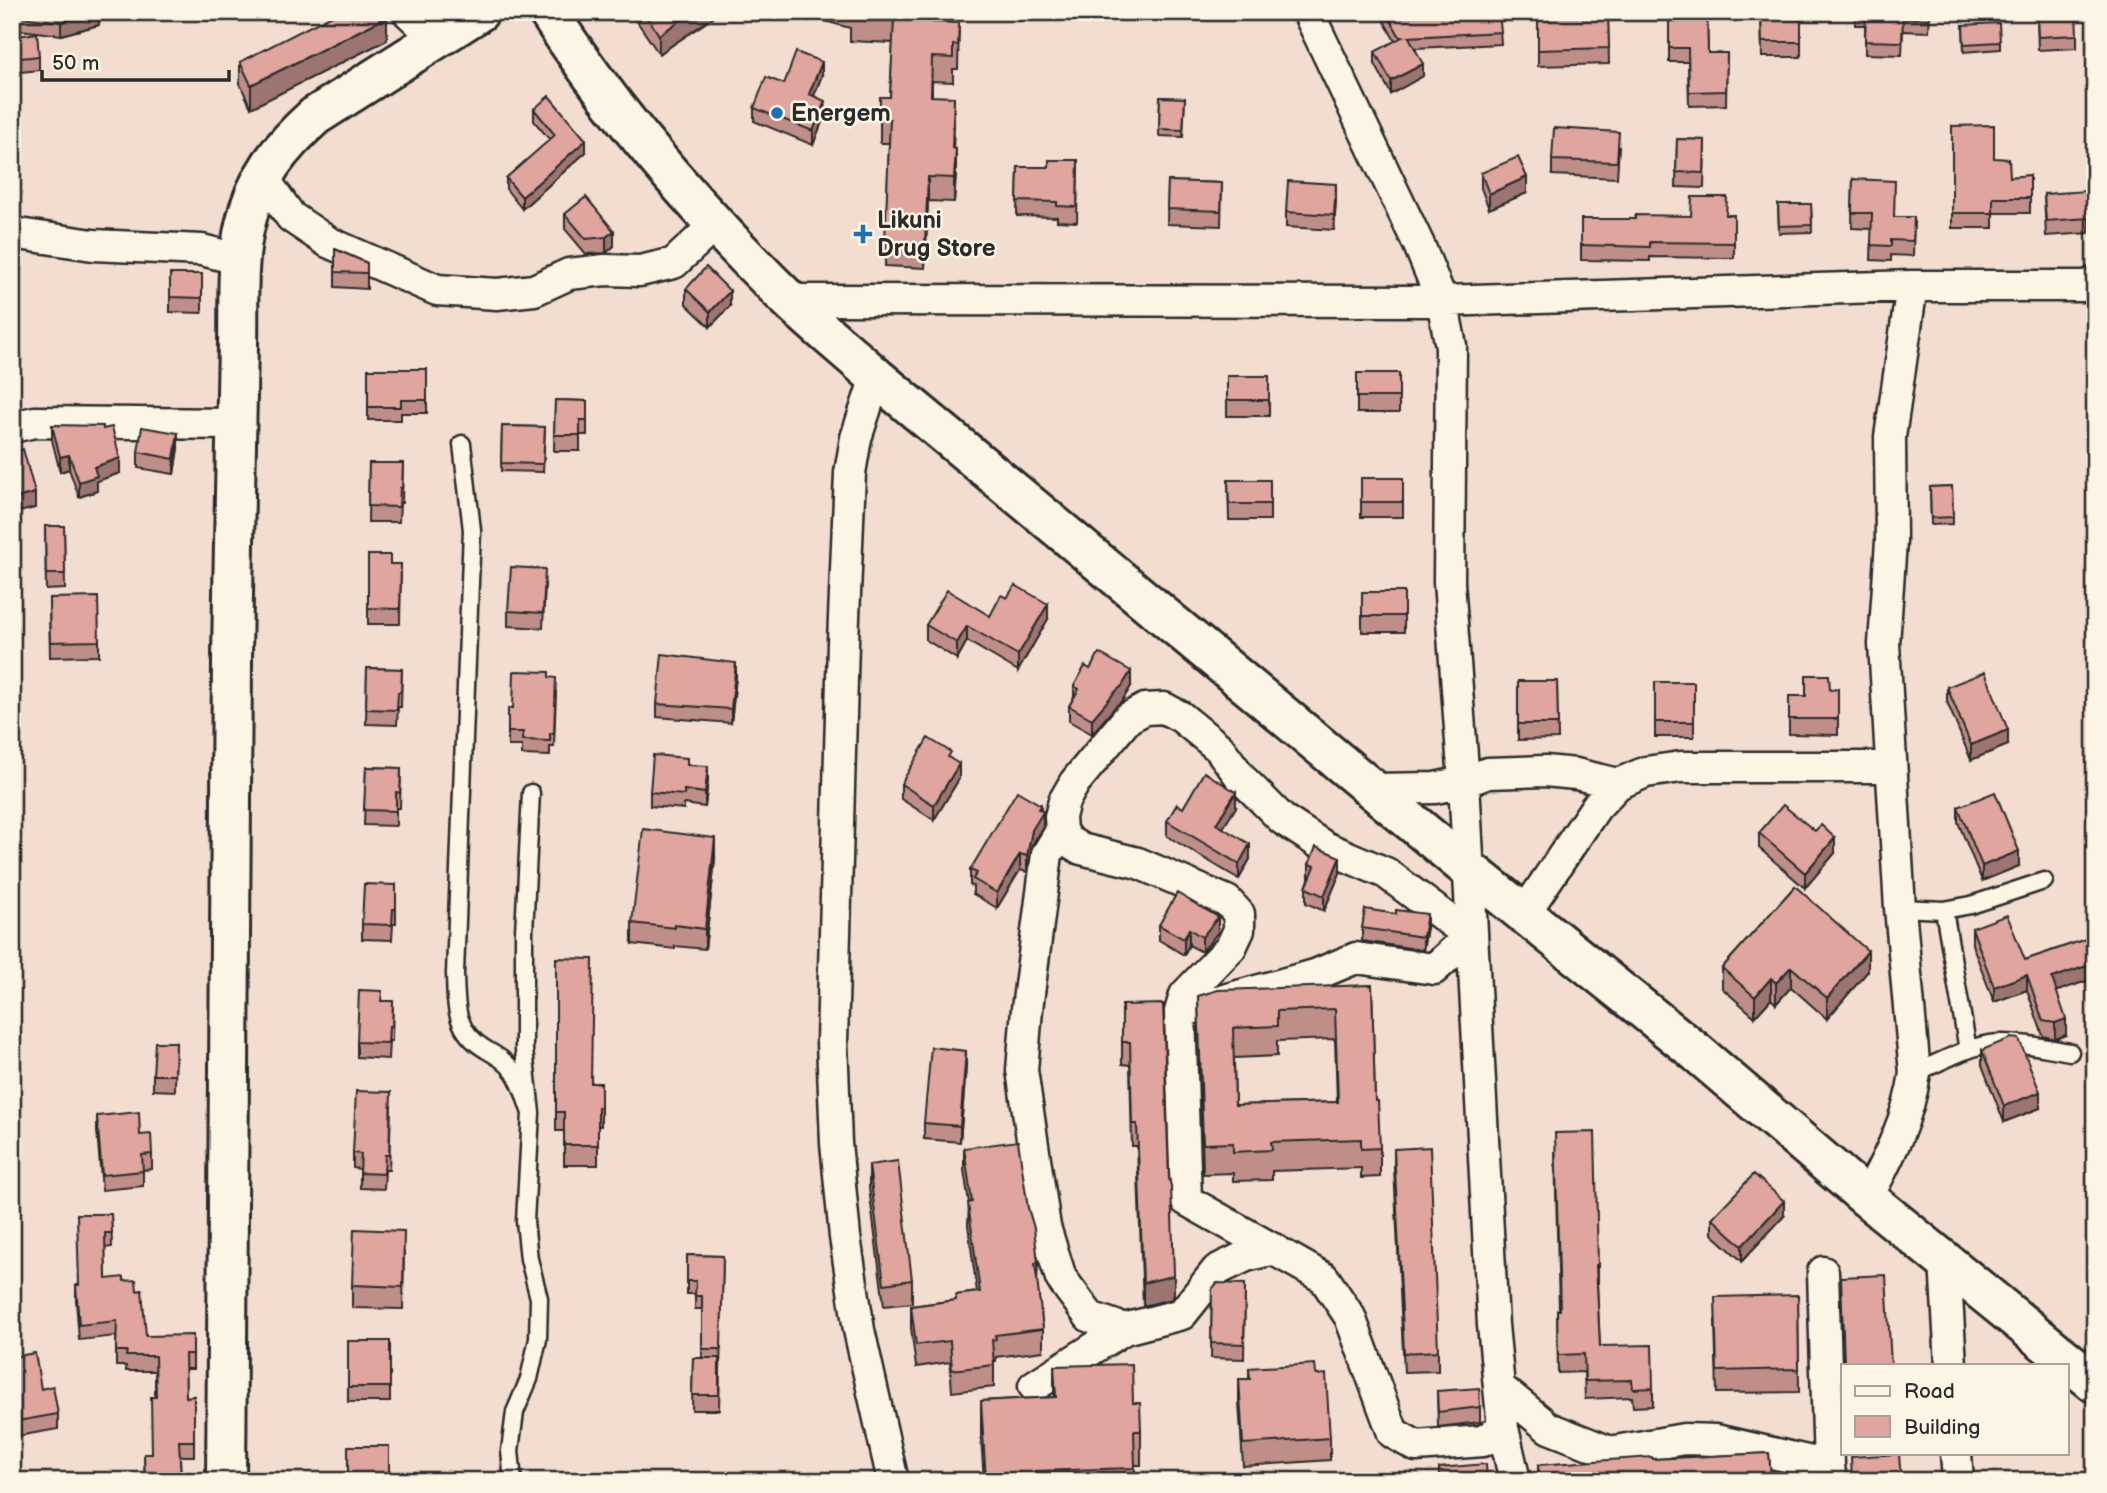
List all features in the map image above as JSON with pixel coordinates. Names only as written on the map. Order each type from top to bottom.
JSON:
[{"type":"main road","points":[[226,1481],[236,424],[244,228],[253,196],[269,164],[292,136],[315,116],[480,12]]},
{"type":"main road","points":[[548,12],[586,70],[679,185],[789,300],[876,377],[1467,868],[1695,1051],[1867,1198],[2095,1383]]},
{"type":"street","points":[[408,12],[438,40]]},
{"type":"street","points":[[1308,12],[1419,245],[1442,301],[1451,346],[1448,582],[1464,782],[1470,936],[1493,1325],[1503,1428],[1515,1481]]},
{"type":"street","points":[[263,177],[291,217],[328,242],[437,290],[497,294],[534,290],[569,274],[604,270],[640,271],[674,262],[716,224]]},
{"type":"street","points":[[12,233],[93,245],[202,250],[241,260]]},
{"type":"street","points":[[789,300],[1442,301],[1912,286],[2092,285]]},
{"type":"street","points":[[1867,1198],[1888,1158],[1912,1098],[1915,1073],[1900,908],[1884,644],[1891,541],[1890,437],[1912,286]]},
{"type":"street","points":[[876,377],[856,438],[850,473],[832,1042],[836,1143],[845,1237],[862,1343],[892,1481]]},
{"type":"street","points":[[12,427],[48,422],[236,424]]},
{"type":"street","points":[[1470,936],[1386,873],[1325,847],[1282,820],[1242,779],[1219,748],[1181,717],[1164,708],[1145,709],[1128,718],[1075,782],[1064,801],[1060,817],[1061,831],[1068,841],[1081,849],[1138,863],[1227,901],[1239,914],[1240,930],[1231,947],[1185,995],[1180,1012],[1186,1200],[1324,1278],[1350,1317],[1393,1433],[1416,1446],[1483,1441],[1503,1428]]},
{"type":"street","points":[[1524,914],[1597,807],[1618,784],[1646,772],[1681,767],[1891,767]]},
{"type":"street","points":[[1372,789],[1434,788],[1464,782],[1488,773],[1545,771],[1576,774],[1618,784]]},
{"type":"street","points":[[1061,831],[1047,854],[1022,1070],[1045,1227],[1061,1278],[1090,1317],[1124,1329]]},
{"type":"street","points":[[1180,1012],[1315,975],[1356,958],[1434,969],[1470,936]]},
{"type":"street","points":[[1034,1386],[1124,1329],[1182,1314],[1217,1270],[1246,1256],[1274,1250]]},
{"type":"street","points":[[1945,1261],[1951,1364]]},
{"type":"street","points":[[1499,1387],[1549,1429],[1610,1452],[1684,1439],[1716,1440],[1830,1473],[1823,1272]]},
{"type":"street","points":[[1956,1454],[1958,1481]]},
{"type":"lane","points":[[462,444],[472,530],[455,973],[456,1012],[466,1034],[482,1048],[500,1057],[516,1074],[531,1113]]},
{"type":"lane","points":[[513,1481],[510,1451],[515,1412],[529,1379],[538,1339],[539,1298],[529,1259],[525,1220],[531,1113],[524,1050],[524,932],[531,793]]},
{"type":"lane","points":[[1900,908],[1944,910],[1971,905],[2044,881]]},
{"type":"lane","points":[[1944,910],[1968,1049]]},
{"type":"lane","points":[[1915,1073],[1968,1049],[1998,1043],[2032,1045],[2070,1052]]},
{"type":"building","points":[[21,12],[98,12],[61,22],[12,16]]},
{"type":"building","points":[[338,12],[384,12],[387,17],[251,85],[240,62]]},
{"type":"building","points":[[644,12],[692,12],[659,35]]},
{"type":"building","points":[[850,12],[933,12],[933,22],[959,23],[958,45],[953,45],[953,58],[932,57],[931,96],[954,97],[952,148],[956,149],[954,178],[928,177],[925,244],[885,242],[890,119],[880,119],[880,97],[890,97],[894,19],[850,17]]},
{"type":"building","points":[[1386,12],[1499,12],[1501,32],[1409,37],[1423,64],[1391,81],[1375,52],[1402,37]]},
{"type":"building","points":[[1538,12],[1565,12],[1565,16],[1608,15],[1609,48],[1538,50]]},
{"type":"building","points":[[1707,12],[1708,53],[1727,53],[1726,91],[1689,92],[1688,48],[1669,48],[1669,13]]},
{"type":"building","points":[[1761,12],[1801,12],[1801,42],[1762,42]]},
{"type":"building","points":[[1866,12],[1930,12],[1929,19],[1903,18],[1902,42],[1865,41]]},
{"type":"building","points":[[2076,12],[2077,35],[2038,37],[2037,14]]},
{"type":"building","points":[[1999,23],[2000,42],[1964,44],[1963,25]]},
{"type":"building","points":[[37,33],[39,56],[12,59],[12,37]]},
{"type":"building","points":[[796,52],[822,62],[809,94],[825,101],[813,131],[754,108],[766,77],[784,84]]},
{"type":"building","points":[[549,96],[586,140],[522,197],[506,178],[555,135],[534,109]]},
{"type":"building","points":[[1160,97],[1185,98],[1183,130],[1159,129]]},
{"type":"building","points":[[1994,125],[1994,158],[2009,159],[2010,177],[2030,175],[2030,198],[1993,198],[1993,213],[1952,213],[1952,126]]},
{"type":"building","points":[[1554,128],[1619,132],[1617,162],[1552,160]]},
{"type":"building","points":[[1677,139],[1705,140],[1704,173],[1676,172]]},
{"type":"building","points":[[1518,157],[1527,177],[1489,194],[1481,173]]},
{"type":"building","points":[[1049,160],[1078,160],[1077,207],[1057,206],[1057,202],[1017,201],[1018,167],[1049,167]]},
{"type":"building","points":[[1853,179],[1895,181],[1894,217],[1914,217],[1913,241],[1891,240],[1891,246],[1871,245],[1872,213],[1852,213]]},
{"type":"building","points":[[1168,181],[1222,183],[1221,211],[1167,209]]},
{"type":"building","points":[[1288,181],[1336,184],[1334,215],[1286,212]]},
{"type":"building","points":[[2087,191],[2089,218],[2046,221],[2044,194]]},
{"type":"building","points":[[586,197],[614,231],[606,237],[586,239],[565,214]]},
{"type":"building","points":[[1692,197],[1727,197],[1726,215],[1734,215],[1734,243],[1650,242],[1650,247],[1581,245],[1581,219],[1635,219],[1635,215],[1691,216]]},
{"type":"building","points":[[1778,204],[1811,204],[1812,225],[1779,226]]},
{"type":"building","points":[[335,249],[367,263],[367,273],[335,272]]},
{"type":"building","points":[[706,267],[730,291],[710,312],[686,289]]},
{"type":"building","points":[[170,274],[202,274],[202,298],[170,297]]},
{"type":"building","points":[[368,369],[427,369],[427,400],[401,400],[401,407],[368,407]]},
{"type":"building","points":[[1357,373],[1399,373],[1399,397],[1357,397]]},
{"type":"building","points":[[1227,376],[1269,376],[1269,400],[1227,400]]},
{"type":"building","points":[[555,400],[587,401],[587,420],[580,420],[580,435],[554,435]]},
{"type":"building","points":[[52,425],[103,426],[103,429],[112,427],[120,458],[94,467],[97,476],[79,482],[69,455],[60,457]]},
{"type":"building","points":[[502,426],[545,427],[543,464],[501,463]]},
{"type":"building","points":[[142,427],[178,433],[174,459],[138,452]]},
{"type":"building","points":[[23,449],[35,493],[12,499],[12,452]]},
{"type":"building","points":[[369,463],[403,463],[399,507],[368,506]]},
{"type":"building","points":[[1361,478],[1403,478],[1403,502],[1361,502]]},
{"type":"building","points":[[1228,480],[1270,480],[1270,504],[1229,504]]},
{"type":"building","points":[[1952,486],[1953,517],[1931,518],[1930,487]]},
{"type":"building","points":[[45,526],[64,526],[65,574],[46,574]]},
{"type":"building","points":[[368,555],[390,555],[390,564],[401,564],[400,609],[368,608]]},
{"type":"building","points":[[511,567],[545,569],[543,613],[508,611]]},
{"type":"building","points":[[1015,585],[1048,604],[1018,655],[967,626],[957,643],[926,625],[947,590],[990,616],[1001,595],[1007,598]]},
{"type":"building","points":[[1362,592],[1404,592],[1404,616],[1362,616]]},
{"type":"building","points":[[98,597],[99,641],[50,642],[49,598]]},
{"type":"building","points":[[1099,653],[1131,671],[1122,686],[1092,719],[1069,706],[1079,689],[1074,686],[1085,666],[1090,669]]},
{"type":"building","points":[[662,654],[736,663],[731,709],[657,704]]},
{"type":"building","points":[[367,668],[402,669],[397,710],[366,709]]},
{"type":"building","points":[[514,671],[549,672],[549,677],[556,678],[554,733],[550,733],[550,741],[522,740],[523,732],[508,732],[508,708],[513,708]]},
{"type":"building","points":[[1985,672],[2008,730],[1971,745],[1947,687]]},
{"type":"building","points":[[1806,675],[1829,675],[1830,690],[1838,689],[1838,719],[1789,719],[1789,696],[1806,696]]},
{"type":"building","points":[[1518,681],[1557,681],[1558,724],[1518,724]]},
{"type":"building","points":[[1655,682],[1694,682],[1694,722],[1655,722]]},
{"type":"building","points":[[928,738],[951,752],[948,757],[959,764],[934,805],[901,784]]},
{"type":"building","points":[[653,755],[687,758],[687,765],[708,766],[705,793],[684,790],[684,795],[650,792]]},
{"type":"building","points":[[366,767],[401,768],[400,793],[396,792],[396,811],[364,810]]},
{"type":"building","points":[[1204,772],[1236,792],[1216,824],[1250,844],[1239,864],[1167,821],[1177,804],[1183,808]]},
{"type":"building","points":[[1017,791],[1041,805],[1038,809],[1043,812],[1032,830],[1027,856],[1020,854],[997,893],[973,879],[977,873],[970,870]]},
{"type":"building","points":[[1995,792],[2019,851],[1982,866],[1958,807]]},
{"type":"building","points":[[2095,792],[2095,815],[2087,795]]},
{"type":"building","points":[[1783,805],[1815,831],[1821,825],[1835,838],[1805,873],[1759,833]]},
{"type":"building","points":[[643,829],[715,838],[705,929],[632,923]]},
{"type":"building","points":[[1316,847],[1340,857],[1324,896],[1306,888],[1315,866],[1309,864]]},
{"type":"building","points":[[364,884],[396,885],[396,909],[393,909],[392,925],[362,924]]},
{"type":"building","points":[[1795,886],[1868,951],[1827,998],[1791,967],[1776,983],[1771,978],[1755,997],[1722,968]]},
{"type":"building","points":[[1177,893],[1218,917],[1202,937],[1189,929],[1184,939],[1159,925]]},
{"type":"building","points":[[1365,909],[1396,914],[1396,910],[1427,914],[1423,937],[1362,928]]},
{"type":"building","points":[[2007,915],[2025,960],[2095,936],[2095,963],[2052,978],[2066,1019],[2055,1023],[2043,1021],[2027,975],[1994,987],[1972,928]]},
{"type":"building","points":[[556,958],[593,959],[591,1083],[601,1083],[598,1145],[564,1145],[564,1112],[556,1112]]},
{"type":"building","points":[[1372,985],[1375,1101],[1378,1101],[1380,1148],[1361,1149],[1361,1139],[1271,1142],[1272,1150],[1233,1152],[1233,1143],[1203,1144],[1198,996],[1218,990]],"holes":[[[1335,1009],[1338,1102],[1235,1105],[1233,1028],[1277,1026],[1277,1011]]]},
{"type":"building","points":[[359,990],[382,991],[381,1001],[393,1001],[388,1043],[357,1042]]},
{"type":"building","points":[[1163,1004],[1174,1273],[1172,1276],[1143,1283],[1137,1124],[1132,1124],[1130,1042],[1122,1042],[1122,1005]]},
{"type":"building","points":[[2011,1038],[2019,1039],[2040,1092],[2004,1106],[1982,1050]]},
{"type":"building","points":[[155,1042],[176,1042],[175,1075],[153,1075]]},
{"type":"building","points":[[931,1047],[966,1051],[960,1126],[924,1123]]},
{"type":"building","points":[[356,1091],[391,1092],[389,1155],[385,1155],[384,1174],[360,1173],[361,1154],[353,1153]]},
{"type":"building","points":[[139,1112],[140,1135],[151,1134],[152,1154],[142,1155],[143,1171],[102,1175],[97,1116]]},
{"type":"building","points":[[1595,1132],[1596,1265],[1600,1346],[1652,1345],[1653,1388],[1633,1389],[1632,1380],[1585,1381],[1584,1354],[1558,1355],[1557,1310],[1560,1310],[1555,1133]]},
{"type":"building","points":[[1018,1141],[1028,1208],[1034,1228],[1038,1262],[1035,1263],[1043,1329],[995,1335],[996,1339],[992,1340],[994,1365],[952,1370],[950,1341],[916,1345],[911,1306],[956,1300],[956,1295],[980,1292],[964,1148]]},
{"type":"building","points":[[1430,1147],[1438,1351],[1404,1353],[1394,1149]]},
{"type":"building","points":[[898,1161],[912,1280],[884,1284],[869,1165]]},
{"type":"building","points":[[1754,1174],[1784,1201],[1742,1246],[1712,1218]]},
{"type":"building","points":[[77,1214],[111,1214],[112,1233],[105,1233],[106,1279],[124,1277],[124,1281],[136,1280],[137,1291],[142,1290],[146,1336],[193,1335],[193,1354],[185,1354],[186,1397],[194,1396],[194,1441],[179,1441],[181,1481],[145,1481],[144,1454],[152,1454],[151,1397],[156,1397],[155,1356],[126,1356],[127,1351],[116,1351],[117,1321],[79,1325],[76,1285],[79,1285]]},
{"type":"building","points":[[354,1229],[404,1231],[403,1287],[352,1285]]},
{"type":"building","points":[[687,1255],[723,1256],[721,1349],[702,1349],[702,1296],[695,1296],[696,1281],[687,1281]]},
{"type":"building","points":[[1886,1275],[1891,1364],[1844,1364],[1841,1277]]},
{"type":"building","points":[[1217,1283],[1245,1284],[1244,1344],[1211,1343],[1212,1289]]},
{"type":"building","points":[[1798,1295],[1799,1369],[1717,1371],[1715,1297]]},
{"type":"building","points":[[348,1341],[390,1341],[390,1387],[348,1387]]},
{"type":"building","points":[[35,1353],[41,1389],[53,1386],[58,1414],[12,1422],[12,1357]]},
{"type":"building","points":[[693,1358],[719,1358],[719,1395],[692,1395]]},
{"type":"building","points":[[1132,1364],[1133,1403],[1140,1403],[1141,1431],[1134,1431],[1135,1468],[1035,1471],[1036,1481],[986,1481],[981,1401],[1056,1397],[1054,1366]]},
{"type":"building","points":[[1315,1364],[1316,1375],[1326,1374],[1330,1438],[1243,1444],[1239,1379],[1250,1379],[1249,1368]]},
{"type":"building","points":[[1479,1388],[1480,1407],[1438,1412],[1437,1391]]},
{"type":"building","points":[[348,1446],[389,1446],[389,1481],[348,1481]]},
{"type":"building","points":[[1769,1453],[1771,1479],[1739,1481],[1540,1481],[1538,1465],[1652,1457]]},
{"type":"building","points":[[1899,1454],[1901,1481],[1852,1481],[1851,1457]]},
{"type":"building","points":[[1486,1464],[1487,1481],[1439,1481],[1439,1468]]},
{"type":"building","points":[[1397,1473],[1397,1481],[1352,1481],[1352,1475]]},
{"type":"building","points":[[1310,1477],[1310,1481],[1268,1481],[1268,1478]]},
{"type":"building","points":[[1204,1479],[1204,1481],[1171,1481]]},
{"type":"place","name":"Energem","points":[[777,113]]},
{"type":"place","name":"Likuni Drug Store","points":[[863,234]]}]
